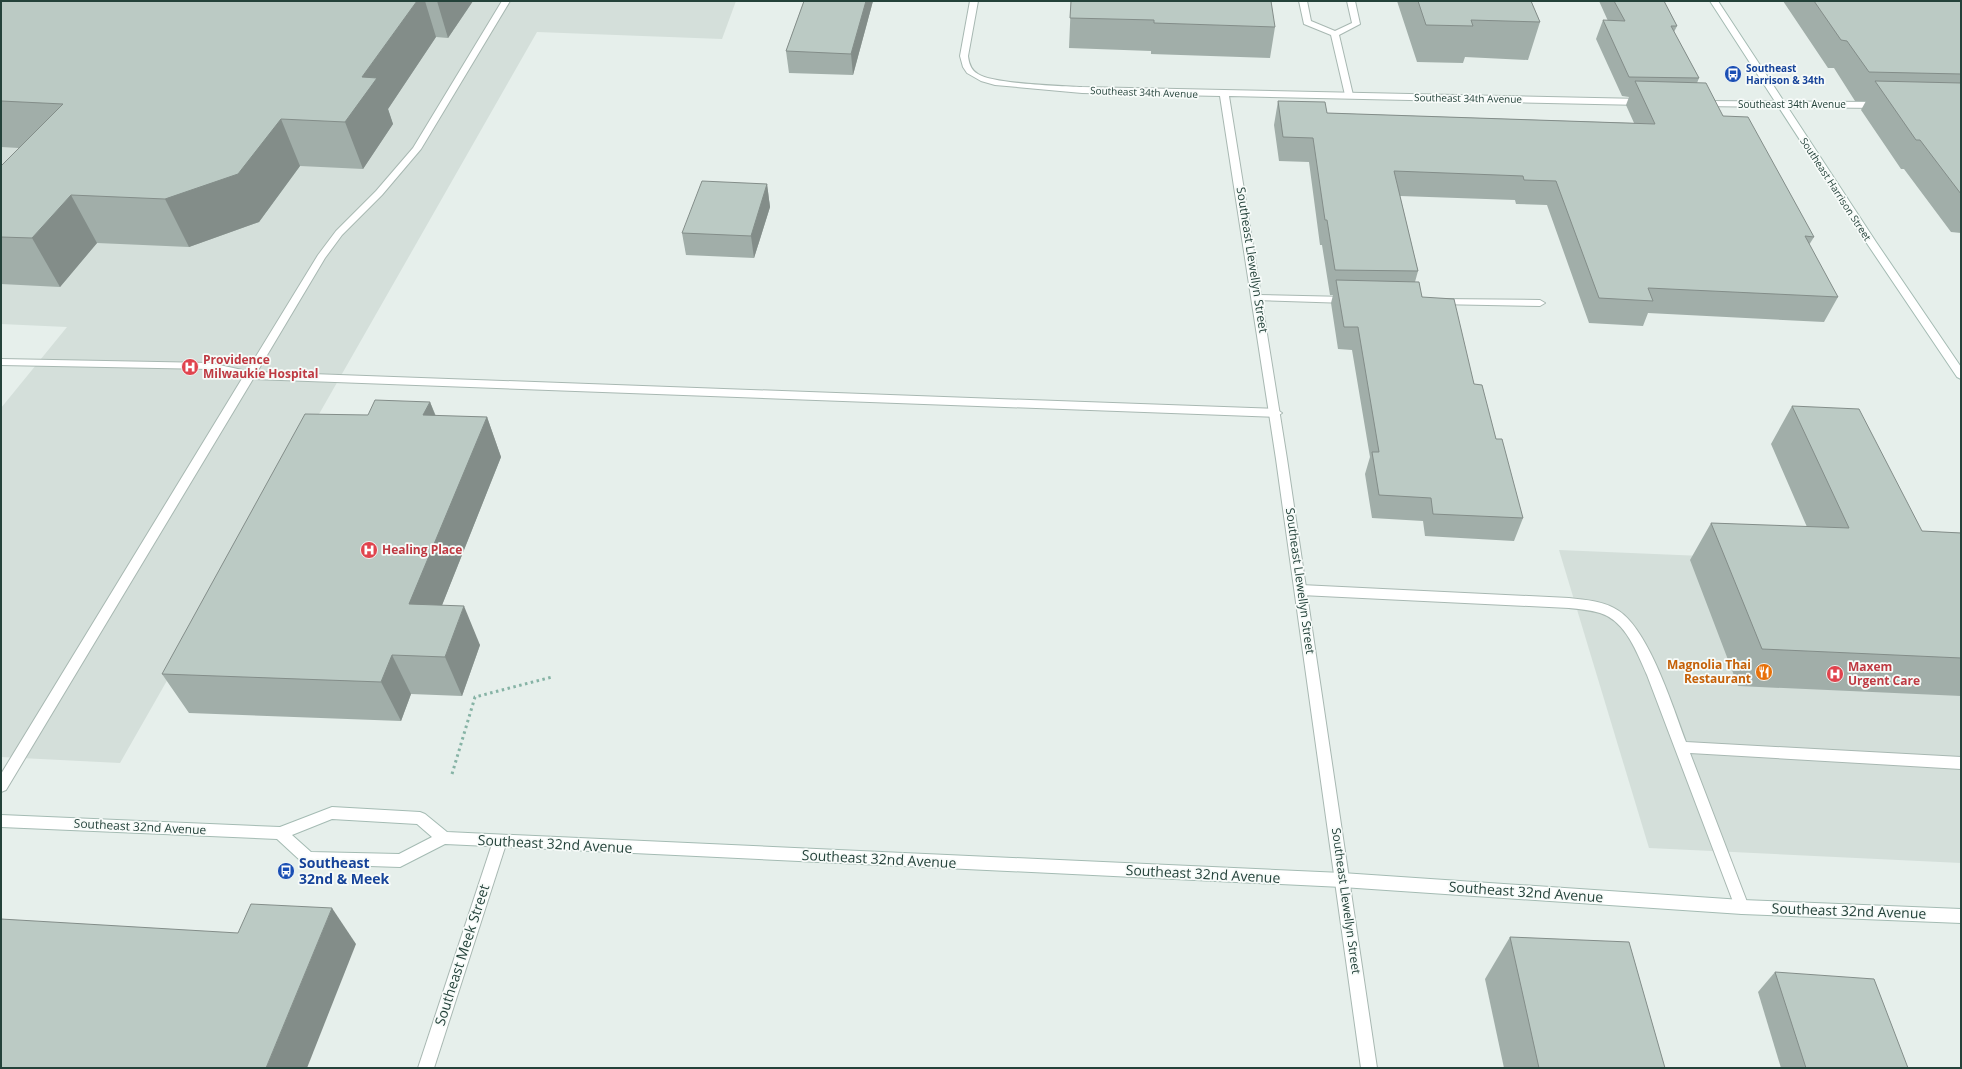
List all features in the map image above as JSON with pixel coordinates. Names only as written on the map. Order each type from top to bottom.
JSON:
[{"type":"street","points":[[1,786],[321,257],[339,233],[379,193],[417,149],[506,1]]},
{"type":"street","name":"Southeast 34th Avenue","points":[[974,1],[964,56],[965,64],[968,70],[976,76],[984,80],[995,82],[1082,90],[1653,102]]},
{"type":"street","points":[[1303,1],[1307,22],[1336,34],[1356,24],[1351,1]]},
{"type":"street","name":"Southeast Harrison Street","points":[[1714,1],[1961,375]]},
{"type":"street","points":[[1336,34],[1349,95]]},
{"type":"street","name":"Southeast Llewellyn Street","points":[[1224,94],[1276,413],[1369,1068]]},
{"type":"street","name":"Southeast 34th Avenue","points":[[1692,103],[1891,105]]},
{"type":"street","points":[[1258,298],[1360,300]]},
{"type":"street","points":[[1430,302],[1540,304]]},
{"type":"street","points":[[1,362],[210,366],[251,375],[1276,413]]},
{"type":"street","points":[[1301,590],[1569,603],[1602,608],[1616,615],[1627,625],[1638,641],[1681,747],[1742,907]]},
{"type":"street","points":[[1681,747],[1961,763]]},
{"type":"street","name":"Southeast 32nd Avenue","points":[[1,821],[280,833],[332,813],[420,818],[444,838],[1342,880],[1742,907],[1961,916]]},
{"type":"street","points":[[280,833],[308,858],[400,861],[444,838]]},
{"type":"street","name":"Southeast Meek Street","points":[[426,1068],[500,841]]},
{"type":"path","points":[[452,774],[475,697],[552,677]]},
{"type":"shaded area","name":"Providence Milwaukie Hospital","points":[[1,1],[736,1],[722,39],[537,32],[120,763],[1,757],[1,408],[67,327],[1,324]]},
{"type":"shaded area","points":[[1559,550],[1961,567],[1961,863],[1649,848]]},
{"type":"building","points":[[1,1],[417,1],[362,77],[377,78],[345,122],[281,119],[238,174],[165,199],[71,195],[32,238],[1,237],[1,166],[63,104],[1,101]]},
{"type":"building","points":[[804,1],[866,1],[851,54],[786,51]]},
{"type":"building","points":[[1071,1],[1271,1],[1275,27],[1154,23],[1154,20],[1070,18]]},
{"type":"building","points":[[1418,1],[1531,1],[1540,22],[1471,20],[1473,26],[1426,25]]},
{"type":"building","points":[[1614,1],[1664,1],[1677,26],[1671,26],[1699,78],[1629,77],[1603,20],[1625,21]]},
{"type":"building","points":[[1814,1],[1961,1],[1961,74],[1869,72],[1847,41],[1841,40]]},
{"type":"building","points":[[1635,81],[1706,83],[1723,116],[1748,117],[1814,237],[1805,236],[1838,297],[1648,288],[1653,301],[1599,298],[1556,181],[1524,180],[1523,176],[1394,171],[1418,271],[1335,270],[1327,220],[1325,220],[1313,138],[1283,137],[1278,101],[1325,102],[1327,113],[1655,124]]},
{"type":"building","points":[[1875,81],[1961,83],[1961,194],[1920,140],[1916,140]]},
{"type":"building","points":[[702,181],[767,184],[751,236],[682,233]]},
{"type":"building","points":[[1336,280],[1419,282],[1422,297],[1454,299],[1474,384],[1482,385],[1496,439],[1502,439],[1523,518],[1433,514],[1431,498],[1379,495],[1372,452],[1379,452],[1358,327],[1344,327]]},
{"type":"building","name":"Healing Place","points":[[375,400],[430,402],[423,415],[487,417],[409,604],[464,606],[445,657],[392,655],[381,682],[162,674],[305,414],[368,415]]},
{"type":"building","points":[[1792,406],[1859,409],[1922,531],[1961,533],[1961,658],[1762,649],[1711,523],[1849,528]]},
{"type":"building","points":[[251,904],[332,908],[266,1068],[1,1068],[1,919],[238,933]]},
{"type":"building","points":[[1510,937],[1629,942],[1665,1068],[1539,1068]]},
{"type":"building","points":[[1775,972],[1874,979],[1908,1068],[1806,1068]]},
{"type":"place","name":"Southeast Harrison & 34th","points":[[1733,74]]},
{"type":"place","name":"Providence Milwaukie Hospital","points":[[190,367]]},
{"type":"place","name":"Healing Place","points":[[369,550]]},
{"type":"place","name":"Magnolia Thai Restaurant","points":[[1764,672]]},
{"type":"place","name":"Maxem Urgent Care","points":[[1835,674]]},
{"type":"place","name":"Southeast 32nd & Meek","points":[[286,871]]}]
